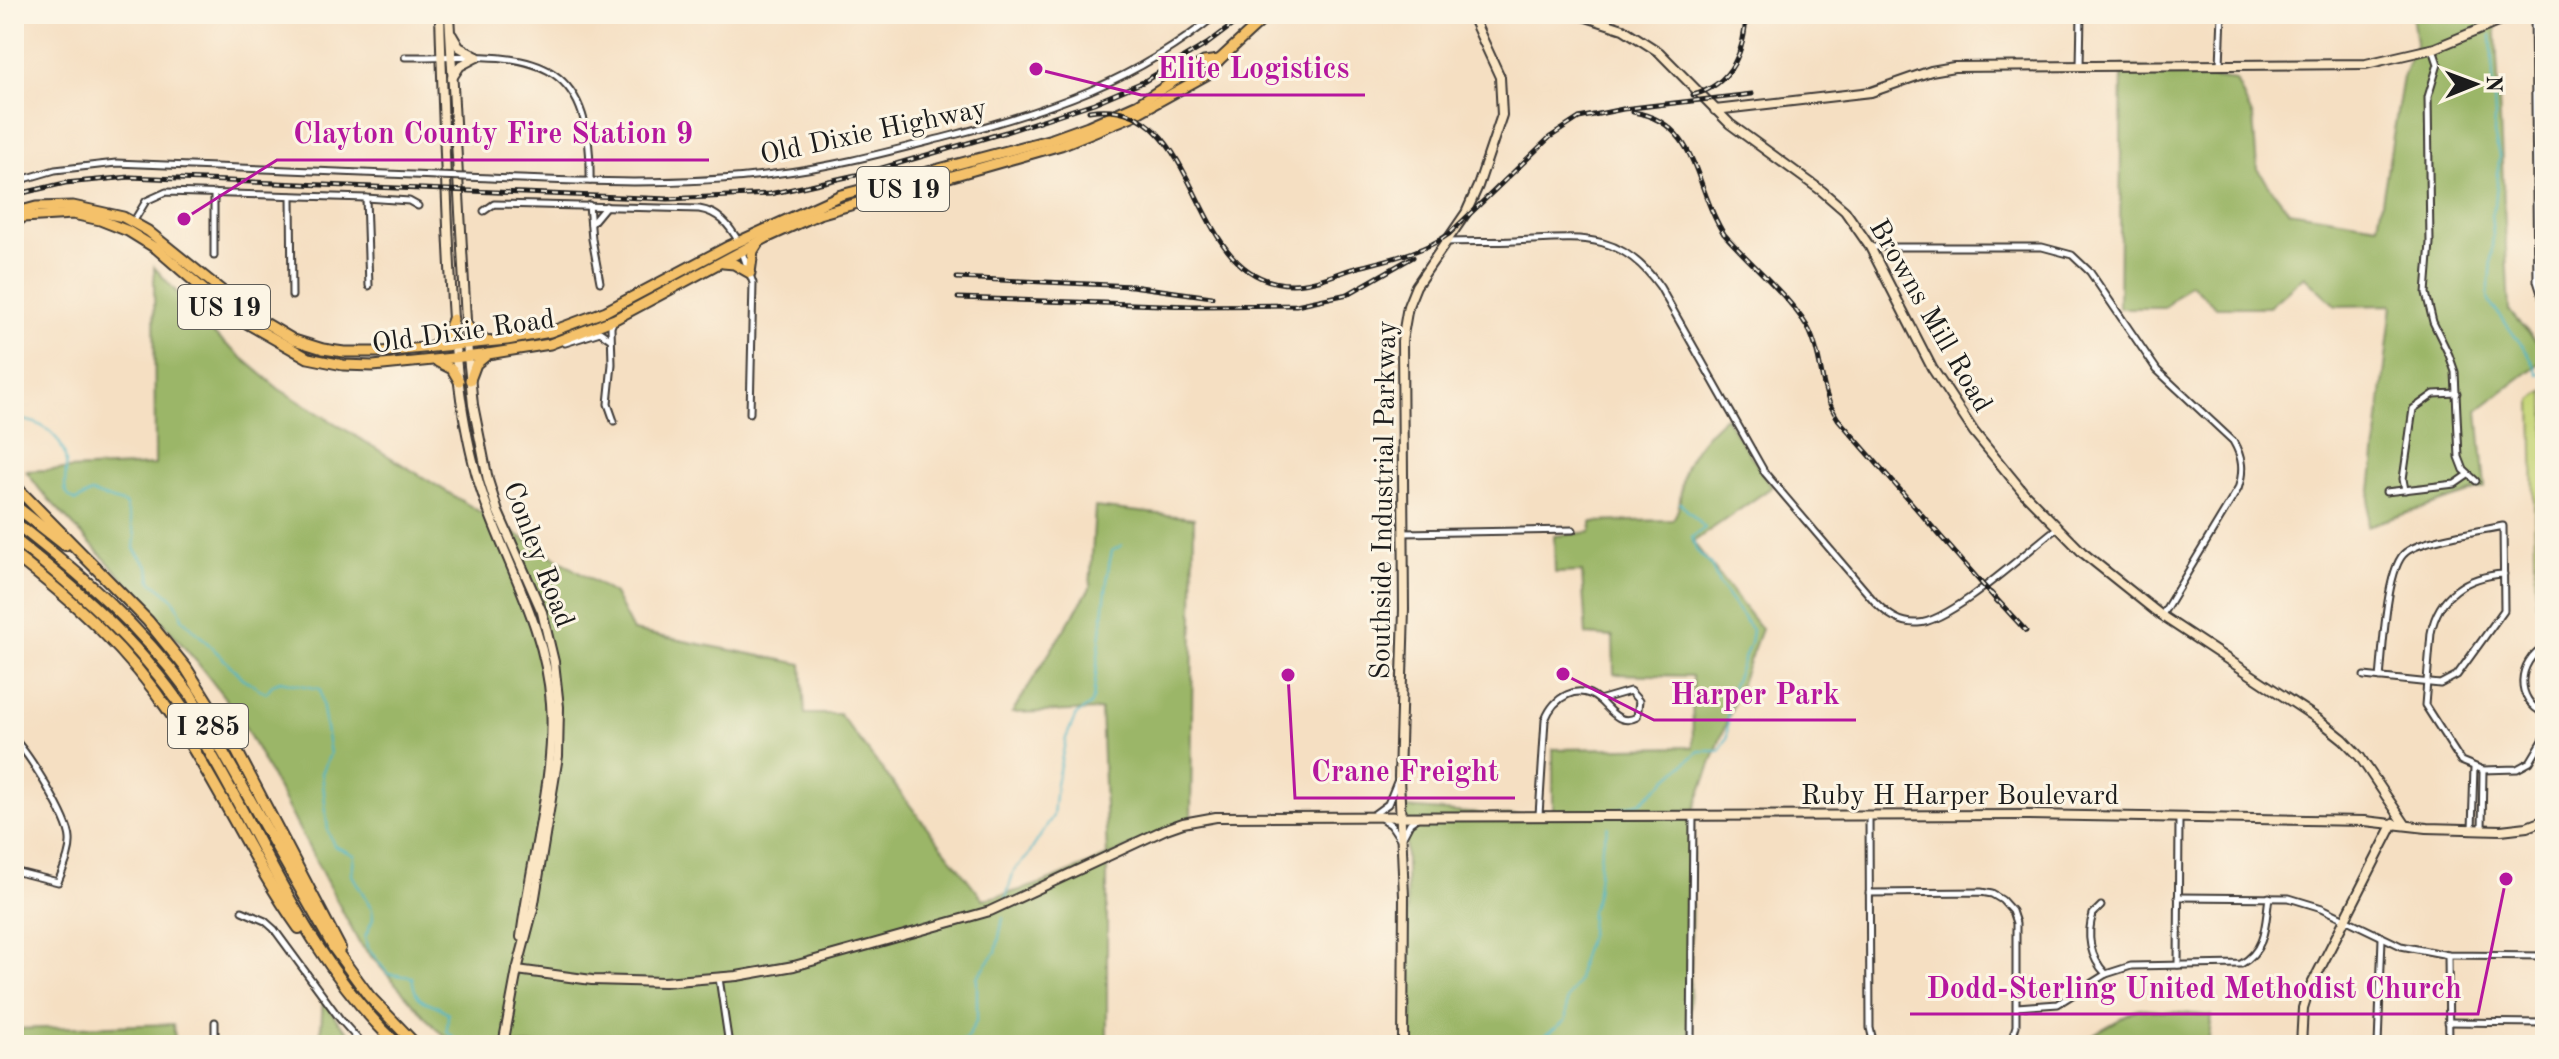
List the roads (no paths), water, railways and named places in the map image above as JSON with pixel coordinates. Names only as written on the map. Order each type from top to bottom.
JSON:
[{"type":"highway","points":[[14,485],[158,633],[208,700],[334,936],[350,972]]},
{"type":"highway","points":[[14,505],[98,571]]},
{"type":"highway","name":"I 285","points":[[14,522],[90,582],[132,623],[172,670],[190,694],[318,924],[350,972],[388,1018],[416,1045]]},
{"type":"highway","name":"I 285","points":[[14,539],[96,607],[140,652],[170,690],[206,746],[325,961],[356,1001],[398,1045]]},
{"type":"highway","points":[[14,555],[67,596],[132,662],[171,714],[293,920],[325,961]]},
{"type":"highway","points":[[14,563],[91,620]]},
{"type":"main road","name":"US 19","points":[[1069,137],[1138,104],[1204,62],[1219,60],[1269,14]]},
{"type":"main road","name":"Old Dixie Road","points":[[14,224],[23,217],[73,214],[131,226],[234,316],[308,358],[360,367],[488,354],[574,336],[615,319],[719,264],[740,246],[758,243],[842,206],[1069,137]]},
{"type":"main road","name":"Old Dixie Road","points":[[14,213],[36,207],[73,206],[107,212],[131,226],[252,315],[294,340],[344,352],[381,352],[550,332],[586,320],[841,195],[1069,137]]},
{"type":"main road","points":[[719,264],[732,263],[750,273],[753,251],[758,243]]},
{"type":"main road","points":[[431,346],[446,337],[453,319]]},
{"type":"main road","points":[[466,324],[474,335],[491,341]]},
{"type":"main road","points":[[470,380],[476,364],[488,354]]},
{"type":"main road","points":[[431,360],[447,365],[459,381]]},
{"type":"street","points":[[440,14],[446,57]]},
{"type":"street","points":[[446,57],[449,14]]},
{"type":"street","name":"Old Dixie Highway","points":[[14,182],[55,170],[116,163],[590,181],[677,182],[774,174],[886,153],[1023,118],[1121,78],[1156,58],[1217,14]]},
{"type":"street","name":"Southside Industrial Parkway","points":[[1403,1045],[1404,897],[1399,777],[1403,325],[1416,286],[1466,213],[1502,115],[1500,77],[1471,14]]},
{"type":"street","name":"Browns Mill Road","points":[[1577,14],[1623,29],[1642,39],[1746,137],[1834,201],[1855,223],[1870,247],[1912,332],[1951,398],[1999,464],[2057,528],[2111,577],[2162,616],[2318,719],[2343,739],[2360,757],[2405,824]]},
{"type":"street","points":[[2080,66],[2081,14]]},
{"type":"street","points":[[2220,66],[2222,14]]},
{"type":"street","points":[[1715,110],[1871,92],[1931,71],[1954,67],[2366,64],[2433,49],[2517,14]]},
{"type":"street","points":[[2534,14],[2537,281],[2545,306]]},
{"type":"street","points":[[449,27],[459,47],[477,57]]},
{"type":"street","points":[[2433,49],[2438,64],[2428,97],[2430,243],[2426,293],[2433,322],[2453,363],[2459,457],[2468,475],[2476,481]]},
{"type":"street","points":[[405,57],[512,58],[531,62],[550,72],[570,90],[586,124],[590,181]]},
{"type":"street","name":"Conley Road","points":[[446,57],[452,79],[470,380],[492,497],[542,612],[559,691],[558,756],[533,909],[517,970]]},
{"type":"street","name":"Conley Road","points":[[446,57],[453,319],[459,381],[478,481],[494,527],[532,614],[546,663],[550,692],[548,757],[503,1045]]},
{"type":"street","points":[[452,79],[460,66],[477,57]]},
{"type":"street","points":[[2534,58],[2545,58]]},
{"type":"street","points":[[131,226],[146,201],[158,193],[366,198],[409,201],[418,206]]},
{"type":"street","points":[[214,193],[214,256]]},
{"type":"street","points":[[291,196],[292,296]]},
{"type":"street","points":[[366,198],[369,286]]},
{"type":"street","points":[[484,211],[494,204],[589,205],[710,211],[726,223],[740,246],[753,283],[750,413]]},
{"type":"street","points":[[589,205],[600,282]]},
{"type":"street","points":[[590,225],[606,206]]},
{"type":"street","points":[[1446,242],[1582,237],[1612,245],[1637,260],[1660,287],[1765,473],[1875,602],[1895,619],[1920,623],[1944,616],[2057,528]]},
{"type":"street","points":[[1870,247],[2042,247],[2072,255],[2090,272],[2157,370],[2233,441],[2240,453],[2243,474],[2238,489],[2162,616]]},
{"type":"street","points":[[614,421],[608,404],[615,319]]},
{"type":"street","points":[[527,348],[550,347],[595,332],[606,333],[611,340]]},
{"type":"street","points":[[2405,490],[2403,479],[2413,409],[2434,394],[2457,393]]},
{"type":"street","points":[[2386,492],[2455,484],[2468,475]]},
{"type":"street","points":[[2364,676],[2380,678],[2425,683],[2440,684],[2449,681],[2464,668],[2504,610],[2503,526],[2423,545],[2400,556],[2394,566],[2390,587],[2380,678]]},
{"type":"street","points":[[1403,533],[1573,530]]},
{"type":"street","points":[[2504,574],[2468,582],[2444,600],[2433,623],[2425,683],[2427,711],[2455,755],[2474,768],[2483,770],[2524,767],[2536,756],[2545,737]]},
{"type":"street","points":[[2545,646],[2527,661],[2522,680],[2526,698],[2545,714]]},
{"type":"street","points":[[1539,815],[1545,720],[1549,710],[1571,692],[1585,691],[1620,720],[1629,722],[1637,717],[1639,701],[1630,691],[1599,700]]},
{"type":"street","points":[[14,739],[49,791],[70,835],[69,851],[58,882],[14,871]]},
{"type":"street","points":[[2474,768],[2477,829]]},
{"type":"street","points":[[2477,829],[2483,770]]},
{"type":"street","name":"Southside Industrial Parkway","points":[[1372,816],[1388,804],[1399,777]]},
{"type":"street","points":[[1372,816],[1391,825],[1401,840],[1410,823],[1423,815]]},
{"type":"street","name":"Ruby H Harper Boulevard","points":[[517,970],[613,982],[664,982],[719,978],[806,963],[990,911],[1151,834],[1183,823],[1216,817],[1539,815],[1619,820],[1693,815],[1869,815],[2179,818],[2394,823],[2427,828],[2477,829],[2514,829],[2545,820]]},
{"type":"street","points":[[1691,1045],[1693,815]]},
{"type":"street","points":[[1869,815],[1870,1028],[1874,1045]]},
{"type":"street","points":[[2178,965],[2179,818]]},
{"type":"street","points":[[2301,1045],[2303,1008],[2308,992],[2394,823]]},
{"type":"street","points":[[1869,893],[1981,892],[2002,900],[2012,911],[2016,923],[2017,1007],[2016,1026],[2010,1045]]},
{"type":"street","points":[[2178,897],[2269,897],[2306,901],[2401,946],[2448,955],[2545,956]]},
{"type":"street","points":[[2017,1007],[2058,1004],[2106,974],[2131,966],[2230,966],[2251,958],[2263,940],[2269,897]]},
{"type":"street","points":[[2101,906],[2093,914],[2090,943],[2094,957],[2106,974]]},
{"type":"street","points":[[242,911],[265,921],[274,929],[340,1019],[363,1045]]},
{"type":"street","points":[[2378,1045],[2382,938]]},
{"type":"street","points":[[2448,955],[2449,1045]]},
{"type":"street","points":[[719,978],[729,1045]]},
{"type":"street","points":[[215,1022],[215,1045]]},
{"type":"street","points":[[2448,1022],[2545,1023]]},
{"type":"waterway","points":[[2491,35],[2494,134],[2499,156],[2495,205],[2491,215],[2493,234],[2488,298],[2527,352],[2538,374],[2545,374]]},
{"type":"waterway","points":[[18,420],[43,427],[61,445],[66,468],[65,490],[70,498],[76,501],[91,493],[125,504],[135,535],[134,549],[149,567],[151,581],[171,596],[182,618],[245,680],[266,693],[280,681],[320,689],[330,754],[322,773],[328,831],[334,846],[354,855],[352,875],[372,909],[373,919],[365,937],[367,947],[388,974],[412,977],[421,1000],[448,1014],[447,1031],[461,1045]]},
{"type":"waterway","points":[[1614,811],[1641,802],[1699,751],[1720,751],[1727,738],[1729,696],[1750,643],[1752,630],[1719,584],[1711,565],[1696,550],[1692,537],[1705,528],[1680,503]]},
{"type":"waterway","points":[[1006,898],[1014,870],[1027,857],[1053,816],[1066,738],[1076,715],[1093,699],[1109,565],[1112,551],[1122,545]]},
{"type":"waterway","points":[[1538,1045],[1543,1037],[1566,1019],[1567,999],[1578,981],[1590,933],[1601,850],[1608,827]]},
{"type":"waterway","points":[[955,1045],[967,1038],[977,1019],[977,977],[996,952],[1003,918]]},
{"type":"railway","points":[[14,195],[65,183],[130,177],[668,199],[770,194],[865,173],[1094,103],[1143,82],[1207,44],[1247,14]]},
{"type":"railway","points":[[1693,95],[1718,83],[1734,64],[1743,40],[1746,14]]},
{"type":"railway","points":[[1089,111],[1127,113],[1155,130],[1176,158],[1211,225],[1231,254],[1257,276],[1300,284],[1402,256],[1438,241],[1550,137],[1579,118],[1623,109],[1752,94]]},
{"type":"railway","points":[[1633,112],[1655,119],[1671,129],[1683,144],[1724,234],[1783,295],[1810,332],[1827,397],[1838,419],[1998,602]]},
{"type":"railway","points":[[958,298],[1191,306],[1296,305],[1348,294],[1413,257]]},
{"type":"railway","points":[[957,278],[1132,286],[1212,297]]},
{"type":"railway","points":[[1991,593],[2026,631]]},
{"type":"place","name":"Elite Logistics","points":[[1036,69]]},
{"type":"place","name":"Clayton County Fire Station 9","points":[[184,219]]},
{"type":"place","name":"Harper Park","points":[[1563,674]]},
{"type":"place","name":"Crane Freight","points":[[1288,675]]},
{"type":"place","name":"Dodd-Sterling United Methodist Church","points":[[2506,879]]}]
